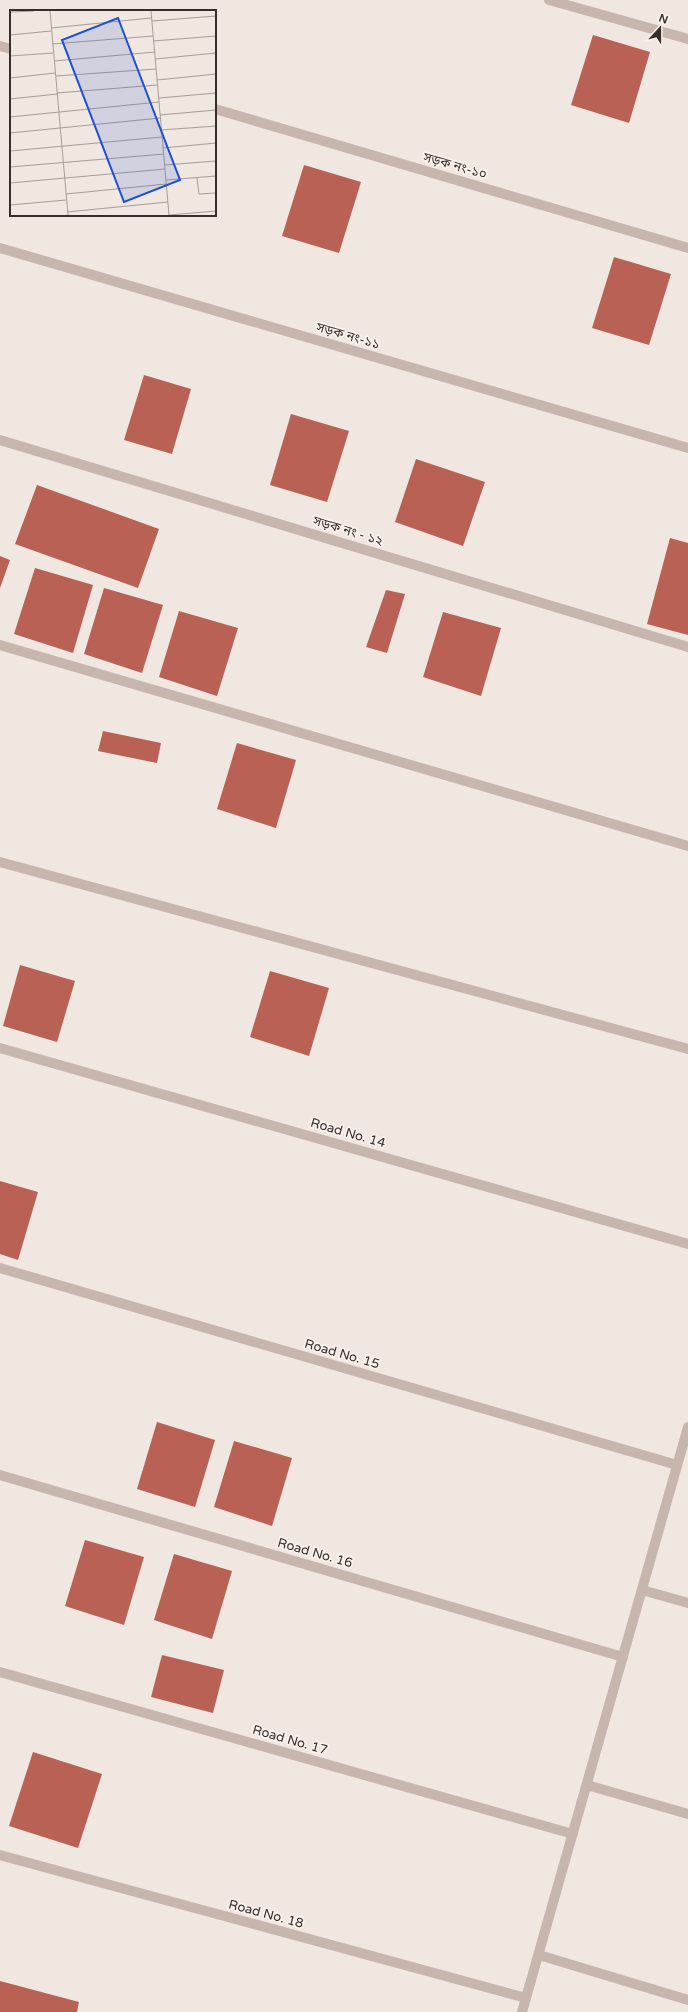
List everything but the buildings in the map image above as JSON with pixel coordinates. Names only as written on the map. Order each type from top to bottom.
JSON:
[{"type":"street","points":[[549,0],[688,39]]},
{"type":"street","points":[[0,46],[10,49]]},
{"type":"street","name":"সড়ক নং-১০","points":[[216,109],[688,248]]},
{"type":"street","name":"সড়ক নং-১১","points":[[0,248],[688,448]]},
{"type":"street","name":"সড়ক নং - ১২","points":[[0,440],[688,647]]},
{"type":"street","points":[[0,645],[688,846]]},
{"type":"street","points":[[0,862],[688,1049]]},
{"type":"street","name":"Road No. 14","points":[[0,1048],[688,1244]]},
{"type":"street","name":"Road No. 15","points":[[0,1268],[677,1465]]},
{"type":"street","points":[[522,2012],[574,1834],[688,1427]]},
{"type":"street","name":"Road No. 16","points":[[0,1475],[623,1657]]},
{"type":"street","points":[[642,1590],[688,1603]]},
{"type":"street","name":"Road No. 17","points":[[0,1672],[574,1834]]},
{"type":"street","points":[[587,1785],[688,1814]]},
{"type":"street","name":"Road No. 18","points":[[0,1855],[526,1998]]},
{"type":"street","points":[[538,1955],[688,2000]]}]
